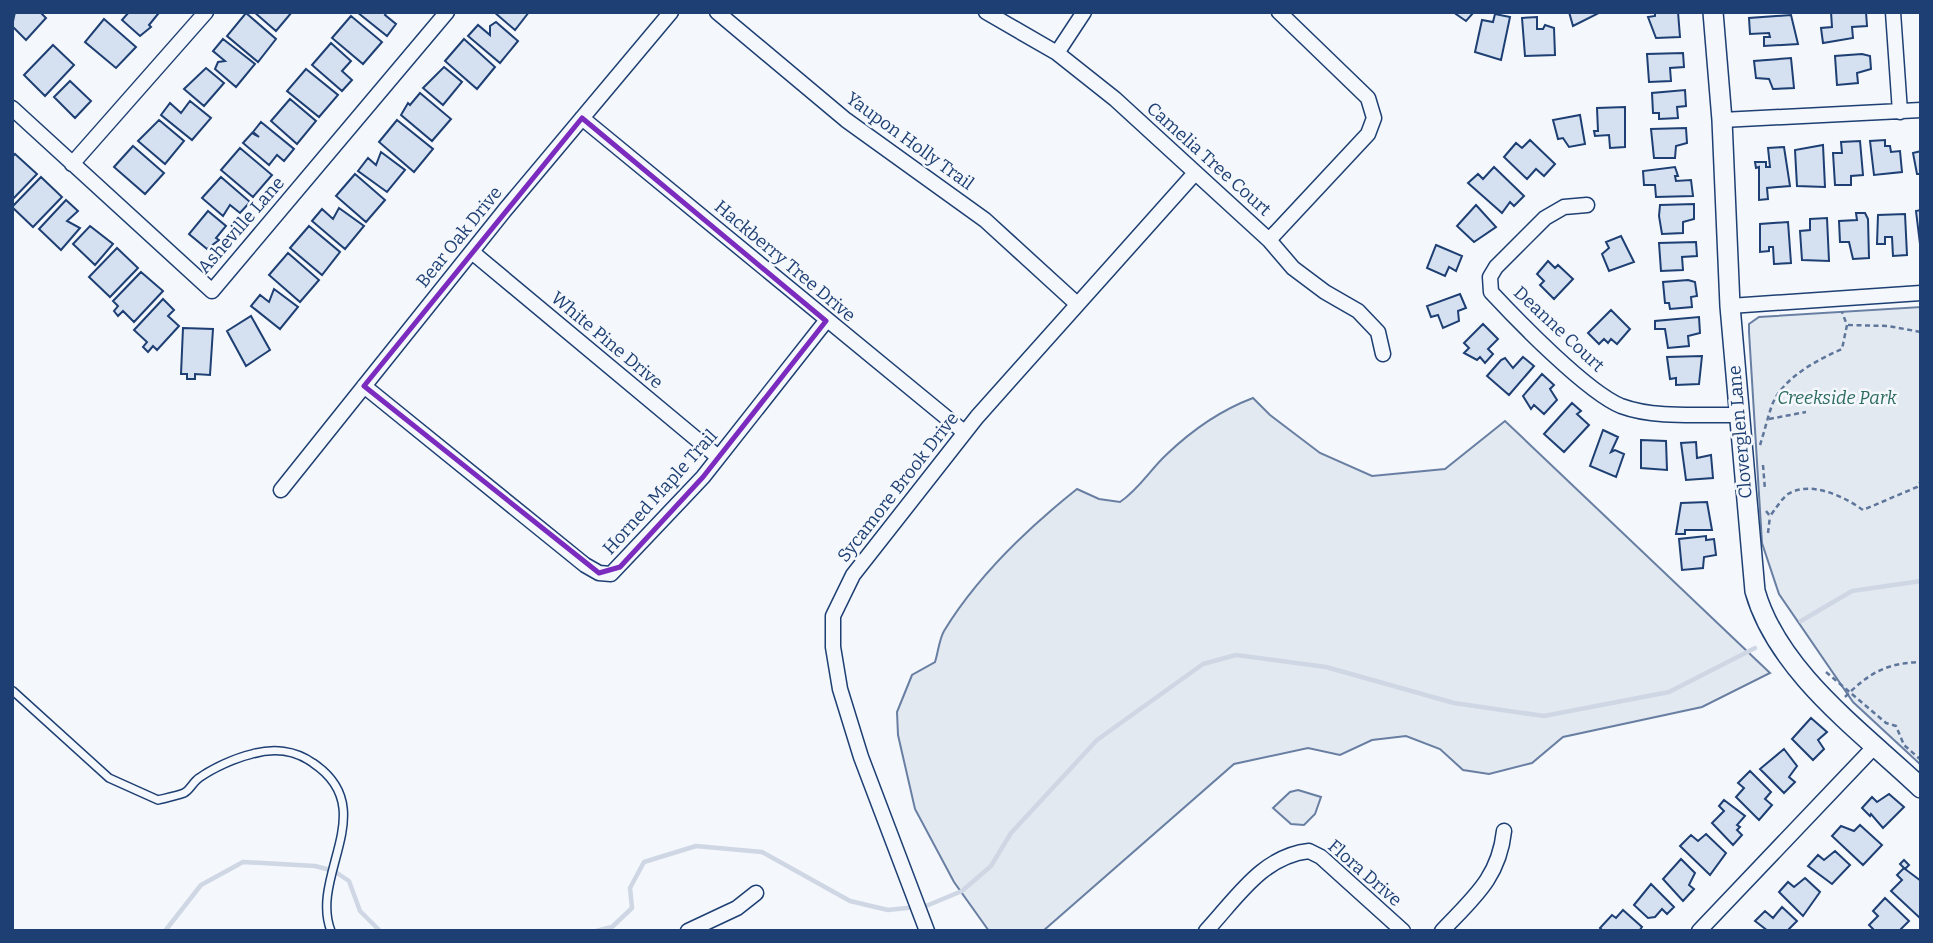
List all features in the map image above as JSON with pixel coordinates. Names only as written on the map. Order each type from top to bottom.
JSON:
[{"type":"street","points":[[72,164],[206,12]]},
{"type":"street","name":"Asheville Lane","points":[[12,108],[212,291],[447,12]]},
{"type":"street","name":"Bear Oak Drive","points":[[281,490],[472,252],[671,12]]},
{"type":"street","name":"Yaupon Holly Trail","points":[[717,12],[846,120],[985,220],[1077,304]]},
{"type":"street","name":"Camelia Tree Court","points":[[986,12],[1057,53],[1115,99],[1269,240],[1293,268],[1325,292],[1359,312],[1378,331],[1383,355]]},
{"type":"street","points":[[1057,53],[1084,12]]},
{"type":"street","points":[[1269,240],[1368,134],[1374,118],[1368,98],[1279,12]]},
{"type":"street","name":"Cloverglen Lane","points":[[1713,12],[1722,120],[1730,306],[1753,577],[1759,604],[1770,630],[1785,654],[1921,788]]},
{"type":"street","points":[[1893,12],[1900,112]]},
{"type":"street","points":[[1722,120],[1921,110]]},
{"type":"street","name":"Hackberry Tree Drive","points":[[582,118],[964,432]]},
{"type":"street","name":"Sycamore Brook Drive","points":[[927,931],[861,757],[840,689],[833,647],[833,616],[853,575],[964,432],[1195,173]]},
{"type":"street","name":"Deanne Court","points":[[1587,205],[1564,207],[1545,218],[1496,267],[1490,277],[1491,292],[1557,356],[1602,395],[1621,406],[1658,413],[1739,415]]},
{"type":"street","name":"White Pine Drive","points":[[472,252],[718,457]]},
{"type":"street","points":[[1730,306],[1921,293]]},
{"type":"street","name":"Horned Maple Trail","points":[[364,386],[585,565],[599,573],[611,574],[718,457],[826,321]]},
{"type":"street","points":[[1699,931],[1876,745]]},
{"type":"street","points":[[1442,931],[1492,876],[1501,855],[1504,831]]},
{"type":"street","name":"Flora Drive","points":[[1206,931],[1267,865],[1282,856],[1309,850],[1321,857],[1403,931]]},
{"type":"street","points":[[688,931],[737,908],[756,893]]},
{"type":"lane","points":[[13,691],[109,778],[158,800],[186,792],[198,778],[253,753],[281,750],[312,761],[338,788],[344,806],[342,833],[327,904],[331,931]]},
{"type":"path","points":[[1770,516],[1766,511],[1760,444],[1771,406],[1784,386],[1818,359],[1842,349],[1847,325],[1841,299]]},
{"type":"path","points":[[1847,325],[1888,326],[1921,332]]},
{"type":"path","points":[[1769,419],[1806,412]]},
{"type":"path","points":[[1767,539],[1770,516],[1788,494],[1806,489],[1843,496],[1863,510],[1917,487],[1921,481]]},
{"type":"path","points":[[1836,707],[1877,669],[1900,662],[1921,662]]},
{"type":"path","points":[[1821,668],[1886,723],[1896,726],[1905,745],[1921,760]]},
{"type":"highlighted area","points":[[582,118],[826,321],[703,477],[620,567],[599,573],[364,386]]},
{"type":"green space","name":"Creekside Park","points":[[1921,307],[1921,765],[1853,702],[1779,594],[1762,543],[1749,324],[1759,317]]},
{"type":"green space","points":[[1253,398],[1270,415],[1320,453],[1372,476],[1445,469],[1505,421],[1770,673],[1702,707],[1563,737],[1532,763],[1489,774],[1463,770],[1440,749],[1406,736],[1372,740],[1340,755],[1308,748],[1234,764],[1043,931],[989,931],[954,882],[915,809],[898,735],[897,712],[912,675],[935,662],[944,631],[988,573],[1040,520],[1077,489],[1099,499],[1120,502],[1186,438],[1218,415]]},
{"type":"green space","points":[[1298,790],[1321,797],[1315,814],[1304,825],[1291,824],[1273,808],[1290,792]]},
{"type":"building","points":[[15,12],[40,12],[46,18],[26,40],[12,26]]},
{"type":"building","points":[[129,12],[158,14],[149,25],[151,27],[140,36],[122,20]]},
{"type":"building","points":[[254,12],[292,12],[276,31]]},
{"type":"building","points":[[357,12],[387,12],[385,15],[396,24],[387,36]]},
{"type":"building","points":[[494,12],[529,12],[515,30]]},
{"type":"building","points":[[1453,12],[1474,12],[1466,21]]},
{"type":"building","points":[[1569,12],[1599,12],[1599,13],[1573,26]]},
{"type":"building","points":[[1655,12],[1678,12],[1680,37],[1656,38],[1648,17],[1655,16]]},
{"type":"building","points":[[1831,12],[1866,12],[1867,26],[1852,27],[1853,38],[1823,43],[1821,28],[1832,27]]},
{"type":"building","points":[[246,13],[276,39],[258,62],[227,36]]},
{"type":"building","points":[[1495,14],[1510,17],[1501,60],[1475,52],[1482,20],[1493,22]]},
{"type":"building","points":[[1791,15],[1798,44],[1764,46],[1764,37],[1770,37],[1769,33],[1750,34],[1749,18]]},
{"type":"building","points":[[351,16],[382,42],[363,64],[332,38]]},
{"type":"building","points":[[1537,17],[1537,29],[1543,29],[1545,25],[1554,28],[1555,55],[1525,56],[1522,18]]},
{"type":"building","points":[[104,19],[136,47],[116,68],[85,42]]},
{"type":"building","points":[[496,22],[518,41],[500,63],[468,36],[478,25],[490,35],[490,26]]},
{"type":"building","points":[[223,39],[255,64],[236,87],[215,69],[218,62],[225,61],[213,51]]},
{"type":"building","points":[[464,39],[495,67],[477,89],[445,61]]},
{"type":"building","points":[[331,43],[351,61],[342,71],[352,80],[342,91],[312,65]]},
{"type":"building","points":[[53,45],[74,65],[45,96],[24,75]]},
{"type":"building","points":[[1683,53],[1684,67],[1670,68],[1671,81],[1649,82],[1647,54]]},
{"type":"building","points":[[1835,56],[1870,56],[1871,69],[1857,73],[1858,83],[1837,85]]},
{"type":"building","points":[[1791,58],[1794,88],[1773,89],[1769,79],[1756,78],[1754,61]]},
{"type":"building","points":[[444,67],[462,82],[443,105],[423,88]]},
{"type":"building","points":[[206,68],[224,83],[204,106],[184,89]]},
{"type":"building","points":[[306,69],[338,95],[319,117],[287,91]]},
{"type":"building","points":[[70,81],[91,101],[75,118],[54,97]]},
{"type":"building","points":[[1685,90],[1686,106],[1677,107],[1678,118],[1659,119],[1659,113],[1653,113],[1652,93]]},
{"type":"building","points":[[420,93],[451,119],[432,141],[401,115],[408,103],[410,105]]},
{"type":"building","points":[[290,99],[316,121],[297,144],[271,121]]},
{"type":"building","points":[[190,101],[211,118],[192,140],[161,115],[170,103],[181,113]]},
{"type":"building","points":[[1625,107],[1625,147],[1610,148],[1609,135],[1595,136],[1594,131],[1598,131],[1597,108]]},
{"type":"building","points":[[1580,115],[1585,144],[1569,147],[1563,138],[1558,139],[1553,120]]},
{"type":"building","points":[[159,120],[184,141],[165,164],[138,141]]},
{"type":"building","points":[[397,120],[433,149],[414,172],[379,142]]},
{"type":"building","points":[[261,122],[294,149],[284,161],[277,155],[269,165],[243,143],[252,133],[259,137],[253,132]]},
{"type":"building","points":[[1686,128],[1687,143],[1676,146],[1675,158],[1654,158],[1651,129]]},
{"type":"building","points":[[1530,140],[1555,164],[1544,176],[1536,169],[1527,179],[1504,157],[1516,143],[1522,148]]},
{"type":"building","points":[[1885,140],[1885,146],[1890,146],[1891,152],[1900,151],[1902,172],[1874,175],[1870,141]]},
{"type":"building","points":[[1860,141],[1863,175],[1851,176],[1851,185],[1835,185],[1833,153],[1842,153],[1841,142]]},
{"type":"building","points":[[1823,145],[1825,187],[1797,186],[1795,150]]},
{"type":"building","points":[[133,146],[164,173],[145,194],[114,167]]},
{"type":"building","points":[[1784,147],[1790,186],[1767,188],[1768,199],[1759,200],[1759,167],[1756,168],[1755,162],[1766,162],[1766,167],[1770,167],[1768,148]]},
{"type":"building","points":[[240,148],[272,175],[253,197],[221,170]]},
{"type":"building","points":[[1921,151],[1921,174],[1917,174],[1913,153]]},
{"type":"building","points":[[381,152],[405,170],[387,192],[358,171],[368,158],[376,165]]},
{"type":"building","points":[[15,154],[37,174],[12,200],[12,157]]},
{"type":"building","points":[[1494,167],[1524,196],[1514,206],[1510,202],[1502,213],[1468,183],[1478,174],[1483,179]]},
{"type":"building","points":[[1675,167],[1678,176],[1675,176],[1676,181],[1691,180],[1693,196],[1656,197],[1655,185],[1644,185],[1643,171]]},
{"type":"building","points":[[355,174],[385,200],[366,222],[336,196]]},
{"type":"building","points":[[41,177],[62,197],[33,227],[12,207]]},
{"type":"building","points":[[221,177],[250,202],[240,213],[230,205],[223,216],[202,198]]},
{"type":"building","points":[[66,200],[78,211],[67,221],[80,228],[61,250],[39,229]]},
{"type":"building","points":[[1694,204],[1694,219],[1683,222],[1683,233],[1662,234],[1660,205]]},
{"type":"building","points":[[1476,205],[1496,227],[1474,242],[1457,226]]},
{"type":"building","points":[[339,208],[364,226],[345,249],[312,221],[322,209],[333,219]]},
{"type":"building","points":[[1921,210],[1921,244],[1920,244],[1916,211]]},
{"type":"building","points":[[208,211],[226,226],[216,238],[219,240],[207,249],[189,234]]},
{"type":"building","points":[[1856,213],[1865,213],[1868,219],[1869,258],[1853,259],[1849,242],[1840,242],[1839,221],[1857,220]]},
{"type":"building","points":[[1905,214],[1907,255],[1893,256],[1892,237],[1885,237],[1885,244],[1877,244],[1878,215]]},
{"type":"building","points":[[1827,218],[1829,261],[1802,260],[1800,231],[1810,230],[1810,219]]},
{"type":"building","points":[[1788,222],[1791,263],[1774,264],[1773,247],[1769,247],[1769,251],[1760,252],[1760,224]]},
{"type":"building","points":[[90,226],[113,244],[95,265],[73,244]]},
{"type":"building","points":[[309,226],[340,252],[322,275],[290,248]]},
{"type":"building","points":[[1621,236],[1634,262],[1609,271],[1602,254],[1609,248],[1606,242]]},
{"type":"building","points":[[1696,242],[1697,256],[1682,257],[1683,270],[1661,271],[1659,243]]},
{"type":"building","points":[[1436,245],[1462,256],[1456,271],[1449,267],[1445,276],[1427,268]]},
{"type":"building","points":[[117,248],[138,268],[110,297],[89,277]]},
{"type":"building","points":[[288,253],[319,280],[300,302],[269,275]]},
{"type":"building","points":[[1548,261],[1555,268],[1558,265],[1573,279],[1554,299],[1540,285],[1544,281],[1537,274]]},
{"type":"building","points":[[141,272],[163,291],[134,322],[123,311],[118,316],[114,311],[118,306],[113,301]]},
{"type":"building","points":[[1663,282],[1695,282],[1697,296],[1691,297],[1692,307],[1670,309],[1669,303],[1665,303]]},
{"type":"building","points":[[274,289],[298,307],[280,329],[251,306],[260,295],[269,302]]},
{"type":"building","points":[[1460,294],[1466,308],[1458,311],[1459,321],[1443,328],[1438,315],[1431,317],[1427,306]]},
{"type":"building","points":[[163,299],[174,310],[168,316],[179,326],[157,350],[153,346],[148,352],[143,347],[147,342],[134,330]]},
{"type":"building","points":[[1611,310],[1630,329],[1617,344],[1611,339],[1608,343],[1604,339],[1599,344],[1588,333]]},
{"type":"building","points":[[251,316],[270,350],[246,366],[227,331]]},
{"type":"building","points":[[1699,317],[1700,333],[1688,336],[1689,346],[1668,348],[1665,329],[1655,329],[1655,321]]},
{"type":"building","points":[[1483,324],[1498,339],[1488,349],[1493,354],[1485,363],[1480,357],[1477,360],[1464,353],[1469,348],[1464,343]]},
{"type":"building","points":[[183,328],[213,329],[210,375],[195,374],[195,379],[187,379],[187,374],[181,374]]},
{"type":"building","points":[[1702,356],[1699,384],[1676,385],[1676,378],[1670,379],[1667,357]]},
{"type":"building","points":[[1523,357],[1534,366],[1509,395],[1487,376],[1501,360],[1505,358],[1513,368]]},
{"type":"building","points":[[1542,374],[1554,385],[1550,389],[1557,400],[1544,414],[1534,405],[1531,409],[1523,396]]},
{"type":"building","points":[[1572,403],[1581,411],[1577,414],[1589,425],[1564,452],[1544,434]]},
{"type":"building","points":[[1603,430],[1618,437],[1611,452],[1615,450],[1624,454],[1616,477],[1590,466]]},
{"type":"building","points":[[1641,440],[1666,441],[1667,470],[1641,468]]},
{"type":"building","points":[[1696,442],[1697,458],[1711,455],[1713,478],[1686,480],[1681,443]]},
{"type":"building","points":[[1707,502],[1712,530],[1685,530],[1685,534],[1676,534],[1681,503]]},
{"type":"building","points":[[1706,536],[1706,540],[1714,539],[1716,555],[1704,557],[1703,568],[1682,570],[1679,539]]},
{"type":"building","points":[[1811,718],[1827,732],[1818,740],[1824,749],[1813,760],[1792,739]]},
{"type":"building","points":[[1784,749],[1797,766],[1789,777],[1795,782],[1784,793],[1760,769]]},
{"type":"building","points":[[1750,771],[1771,792],[1765,799],[1772,805],[1759,820],[1736,797],[1744,788],[1738,783]]},
{"type":"building","points":[[1889,794],[1904,807],[1883,828],[1862,808],[1872,797],[1877,802]]},
{"type":"building","points":[[1724,800],[1745,816],[1737,825],[1740,827],[1737,830],[1742,835],[1733,845],[1712,823],[1724,811],[1719,806]]},
{"type":"building","points":[[1860,825],[1882,845],[1863,865],[1832,836],[1841,826],[1854,831]]},
{"type":"building","points":[[1706,834],[1726,853],[1710,875],[1680,846],[1691,835],[1698,841]]},
{"type":"building","points":[[1835,851],[1850,865],[1832,884],[1808,866],[1818,855],[1824,860]]},
{"type":"building","points":[[1681,859],[1695,873],[1689,885],[1694,889],[1683,901],[1663,879]]},
{"type":"building","points":[[1904,860],[1909,865],[1905,869],[1921,881],[1921,919],[1891,891],[1902,880],[1897,875],[1904,868],[1900,864]]},
{"type":"building","points":[[1805,878],[1820,892],[1803,916],[1779,892],[1788,882],[1794,887]]},
{"type":"building","points":[[1651,884],[1674,907],[1667,914],[1662,909],[1655,917],[1648,918],[1634,905]]},
{"type":"building","points":[[1885,898],[1909,921],[1899,931],[1875,931],[1869,925],[1878,916],[1873,911]]},
{"type":"building","points":[[1782,907],[1797,921],[1787,931],[1768,931],[1755,921],[1765,911],[1773,918]]},
{"type":"building","points":[[1623,910],[1642,927],[1639,931],[1603,931],[1600,928],[1612,915],[1616,918]]},
{"type":"waterway","points":[[1801,621],[1852,591],[1921,581]]},
{"type":"waterway","points":[[596,931],[612,927],[632,908],[630,888],[644,862],[696,846],[762,852],[850,901],[888,910],[926,906],[962,891],[991,866],[1011,833],[1097,740],[1203,664],[1236,655],[1326,667],[1454,703],[1544,716],[1669,692],[1755,648]]},
{"type":"waterway","points":[[165,931],[201,885],[243,862],[315,866],[334,871],[349,881],[360,911],[380,931]]}]
